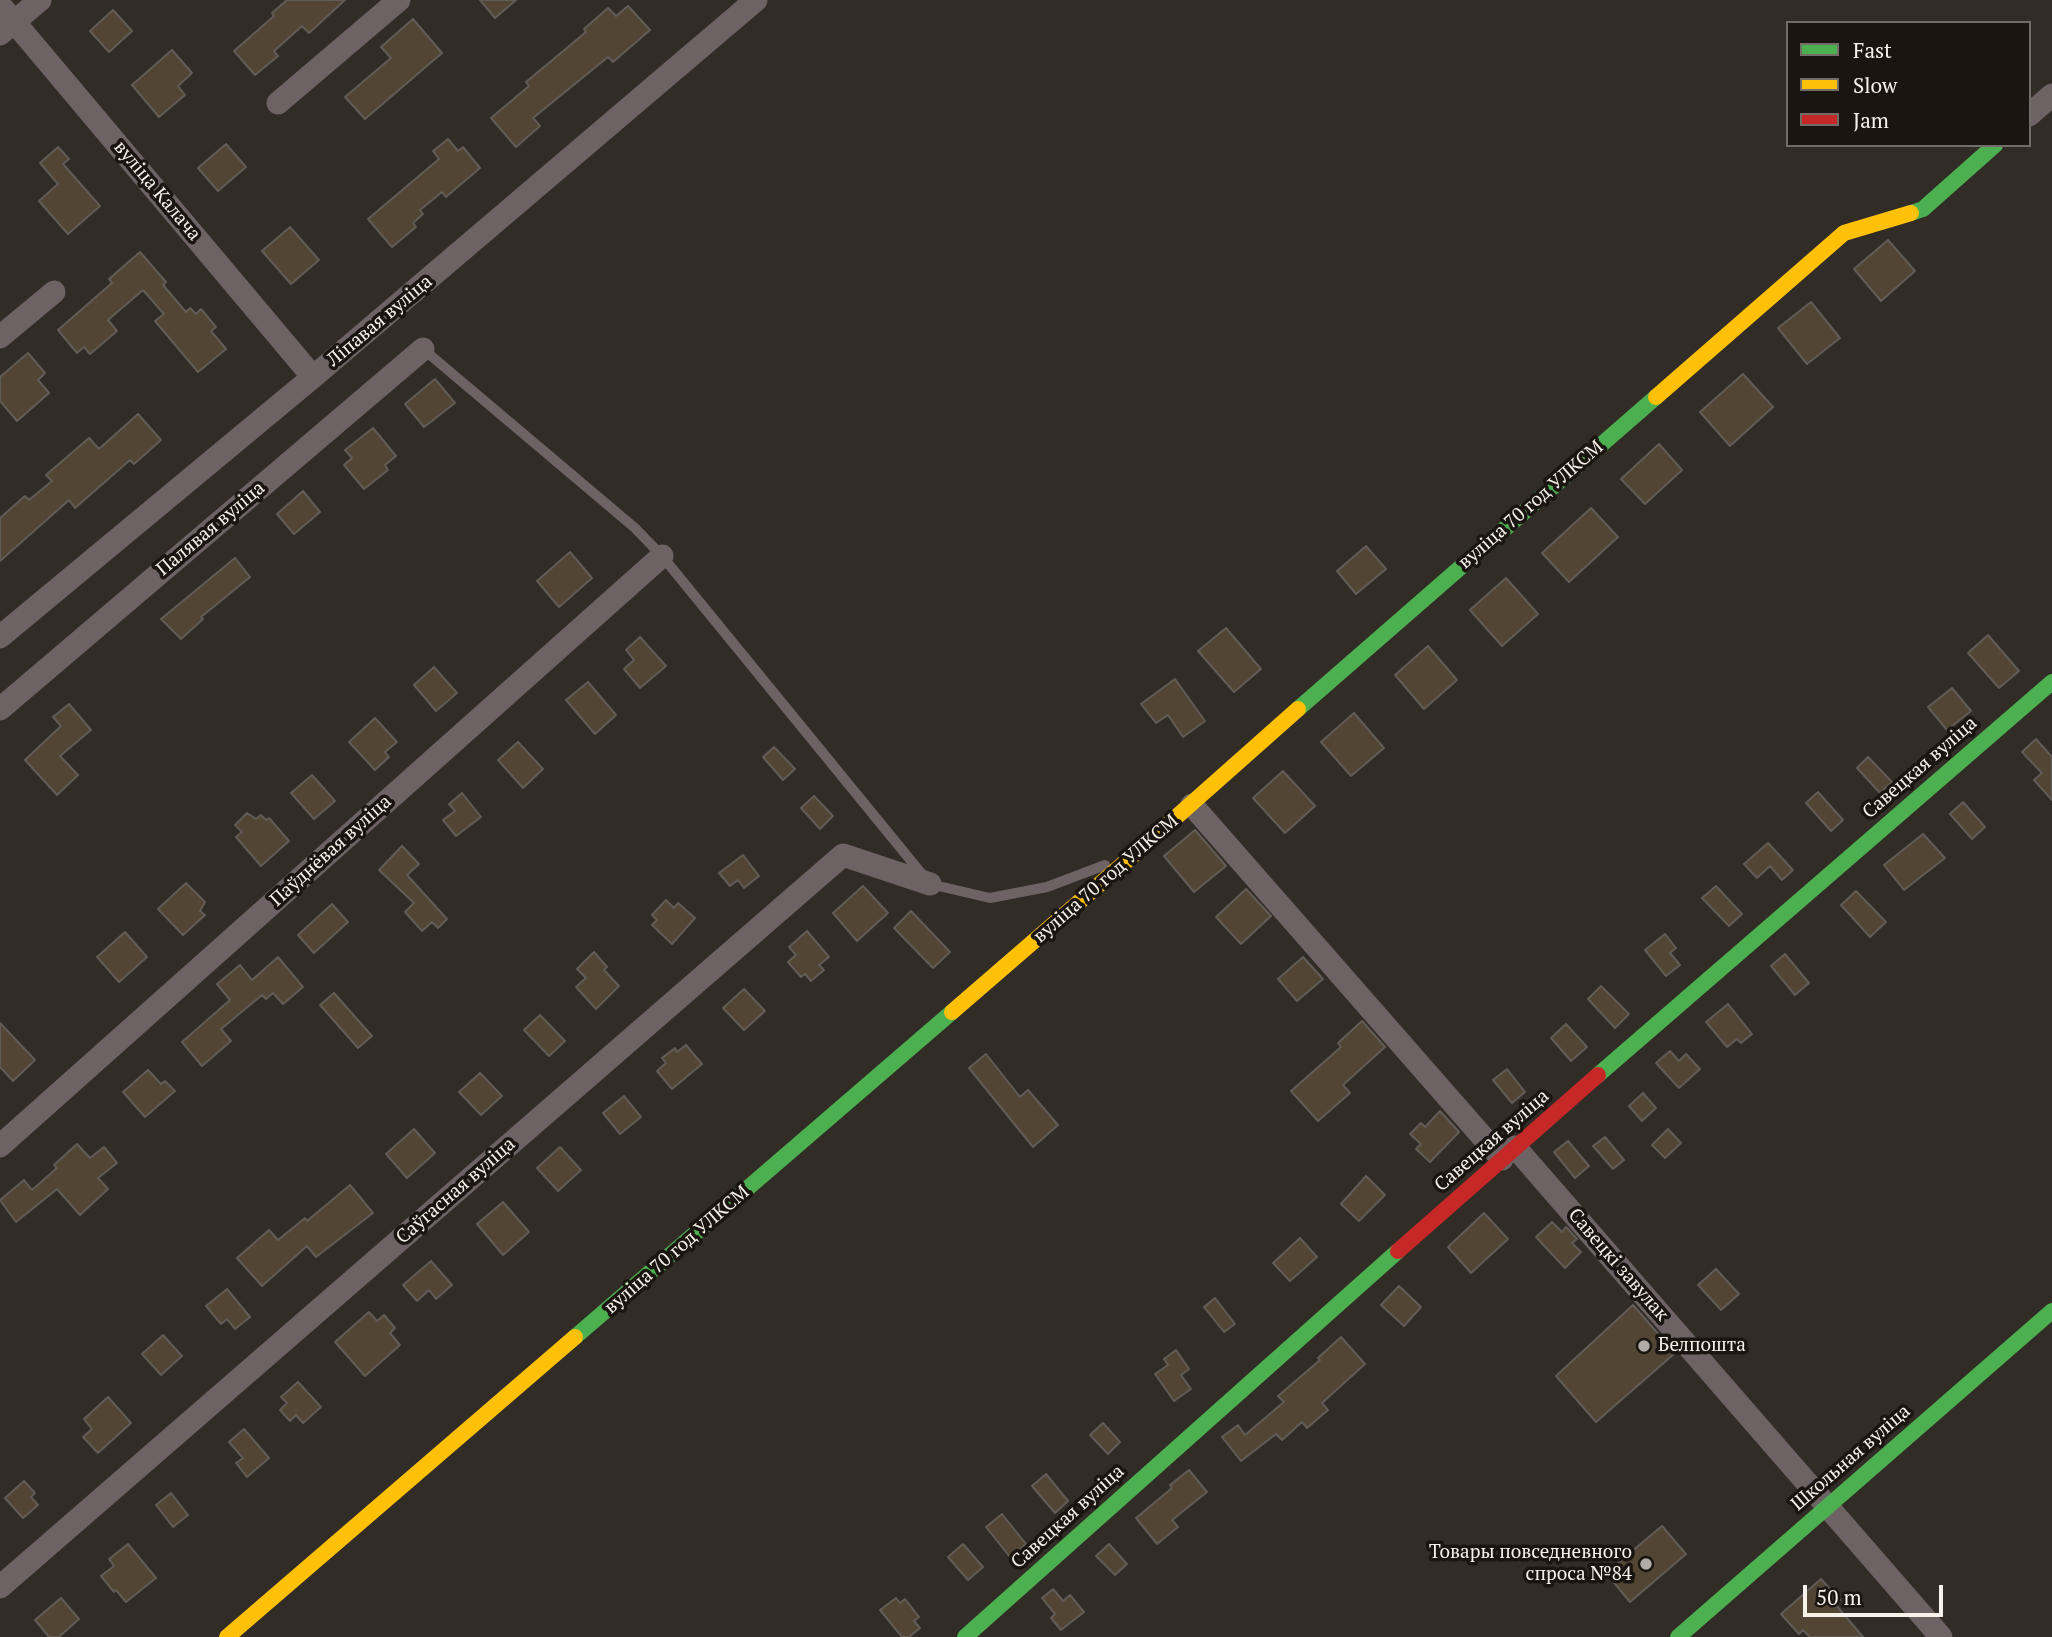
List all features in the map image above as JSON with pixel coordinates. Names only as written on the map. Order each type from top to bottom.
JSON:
[{"type":"street","points":[[5,20],[40,0]]},
{"type":"street","points":[[278,103],[399,0]]},
{"type":"street","name":"Ліпавая вуліца","points":[[0,637],[313,377],[756,0]]},
{"type":"street","name":"вуліца Калача","points":[[5,20],[313,377]]},
{"type":"street","points":[[2031,113],[2052,95]]},
{"type":"street","name":"вуліца 70 год УЛКСМ","points":[[227,1637],[1192,805],[1342,670],[1844,233],[1923,209],[1993,147]]},
{"type":"street","points":[[0,337],[54,292]]},
{"type":"street","name":"Палявая вуліца","points":[[0,709],[423,349]]},
{"type":"street","name":"Паўднёвая вуліца","points":[[0,1146],[662,556]]},
{"type":"street","name":"Савецкая вуліца","points":[[965,1637],[1509,1153],[2052,682]]},
{"type":"street","name":"Савецкі завулак","points":[[1192,805],[1829,1506],[1941,1637]]},
{"type":"street","name":"Саўгасная вуліца","points":[[0,1587],[843,855],[930,884]]},
{"type":"street","name":"Школьная вуліца","points":[[1678,1637],[2052,1311]]},
{"type":"lane","points":[[423,349],[635,528],[662,556],[930,884],[990,898],[1047,887],[1139,851]]},
{"type":"building","points":[[287,0],[345,0],[309,33],[302,26],[274,51],[278,56],[255,75],[234,51],[274,16],[272,13]]},
{"type":"building","points":[[480,0],[516,0],[495,18]]},
{"type":"building","points":[[628,6],[650,30],[613,62],[608,57],[533,118],[540,126],[516,147],[491,118],[529,86],[526,82],[586,32],[584,29],[608,8],[616,16]]},
{"type":"building","points":[[113,10],[132,31],[109,52],[90,31]]},
{"type":"building","points":[[413,19],[442,53],[365,119],[345,97],[391,58],[381,47]]},
{"type":"building","points":[[172,50],[192,73],[178,86],[185,95],[159,117],[132,85]]},
{"type":"building","points":[[448,139],[458,151],[463,147],[480,168],[446,197],[442,192],[420,210],[423,214],[413,223],[416,227],[392,247],[368,219],[439,159],[433,151]]},
{"type":"building","points":[[226,144],[246,167],[218,191],[198,168]]},
{"type":"building","points":[[58,147],[69,159],[63,164],[100,206],[68,234],[39,201],[58,184],[40,163]]},
{"type":"building","points":[[290,227],[319,260],[291,284],[262,251]]},
{"type":"building","points":[[1888,240],[1915,271],[1881,301],[1854,269]]},
{"type":"building","points":[[140,252],[166,282],[163,285],[186,312],[190,308],[196,314],[201,309],[216,327],[211,331],[226,349],[198,372],[155,321],[164,314],[143,290],[108,320],[117,331],[90,354],[84,347],[77,353],[58,330],[112,283],[109,279]]},
{"type":"building","points":[[1811,302],[1840,338],[1807,364],[1778,328]]},
{"type":"building","points":[[28,353],[45,373],[38,380],[49,393],[17,421],[0,401],[0,377]]},
{"type":"building","points":[[1743,374],[1773,407],[1730,446],[1700,412]]},
{"type":"building","points":[[435,379],[455,403],[424,427],[405,404]]},
{"type":"building","points":[[138,414],[161,440],[134,464],[130,460],[75,508],[69,500],[0,561],[0,518],[25,496],[29,500],[52,481],[46,475],[89,438],[99,449]]},
{"type":"building","points":[[373,428],[396,456],[385,465],[388,470],[364,489],[344,465],[352,458],[345,450]]},
{"type":"building","points":[[1659,444],[1682,470],[1645,504],[1621,479]]},
{"type":"building","points":[[303,491],[320,512],[294,534],[277,514]]},
{"type":"building","points":[[1591,508],[1618,537],[1569,582],[1542,553]]},
{"type":"building","points":[[1366,546],[1386,569],[1356,594],[1337,571]]},
{"type":"building","points":[[570,552],[592,578],[559,607],[537,581]]},
{"type":"building","points":[[235,558],[250,577],[201,617],[203,619],[181,639],[161,619]]},
{"type":"building","points":[[1506,578],[1538,614],[1502,646],[1470,610]]},
{"type":"building","points":[[1226,628],[1261,669],[1234,692],[1198,651]]},
{"type":"building","points":[[1988,635],[2019,671],[1999,688],[1968,653]]},
{"type":"building","points":[[640,637],[666,666],[640,688],[624,669],[634,660],[626,650]]},
{"type":"building","points":[[1428,646],[1457,680],[1424,709],[1395,675]]},
{"type":"building","points":[[434,667],[457,693],[436,711],[414,685]]},
{"type":"building","points":[[1175,679],[1205,721],[1183,737],[1168,715],[1156,723],[1141,704]]},
{"type":"building","points":[[588,682],[616,715],[595,734],[566,700]]},
{"type":"building","points":[[1952,688],[1971,711],[1947,730],[1928,707]]},
{"type":"building","points":[[69,704],[91,730],[60,756],[78,775],[57,795],[25,760],[61,726],[53,717]]},
{"type":"building","points":[[1354,713],[1384,748],[1351,776],[1321,742]]},
{"type":"building","points":[[375,718],[397,742],[385,752],[389,757],[375,770],[349,742]]},
{"type":"building","points":[[2036,739],[2052,757],[2052,800],[2034,780],[2042,773],[2022,752]]},
{"type":"building","points":[[518,742],[543,769],[523,788],[498,760]]},
{"type":"building","points":[[774,747],[795,769],[783,780],[763,757]]},
{"type":"building","points":[[1868,757],[1892,782],[1880,793],[1857,768]]},
{"type":"building","points":[[1283,771],[1315,806],[1285,833],[1253,798]]},
{"type":"building","points":[[312,775],[335,801],[314,819],[291,793]]},
{"type":"building","points":[[1818,792],[1843,820],[1831,831],[1806,803]]},
{"type":"building","points":[[462,793],[481,817],[456,836],[443,820],[455,811],[449,804]]},
{"type":"building","points":[[814,796],[833,816],[820,829],[801,808]]},
{"type":"building","points":[[1963,802],[1985,827],[1972,839],[1950,814]]},
{"type":"building","points":[[247,813],[256,819],[261,815],[266,820],[269,818],[289,841],[261,866],[236,837],[242,832],[235,825]]},
{"type":"building","points":[[1195,830],[1226,866],[1194,892],[1164,856]]},
{"type":"building","points":[[1923,834],[1945,858],[1904,890],[1884,865]]},
{"type":"building","points":[[1768,843],[1793,870],[1782,880],[1770,866],[1757,878],[1744,864]]},
{"type":"building","points":[[402,846],[419,864],[407,875],[447,919],[438,928],[432,922],[422,931],[405,912],[414,903],[379,870]]},
{"type":"building","points":[[743,855],[759,876],[744,888],[738,880],[730,886],[719,873]]},
{"type":"building","points":[[186,883],[205,902],[200,911],[205,915],[183,935],[158,909]]},
{"type":"building","points":[[863,886],[888,913],[857,941],[833,913]]},
{"type":"building","points":[[1716,886],[1742,914],[1729,926],[1702,898]]},
{"type":"building","points":[[1246,889],[1271,916],[1241,944],[1216,917]]},
{"type":"building","points":[[1856,891],[1886,922],[1870,937],[1841,905]]},
{"type":"building","points":[[666,900],[674,908],[678,903],[695,918],[672,944],[652,925],[657,920],[652,915]]},
{"type":"building","points":[[332,904],[348,922],[314,953],[298,935]]},
{"type":"building","points":[[911,911],[950,952],[933,968],[894,928]]},
{"type":"building","points":[[807,931],[829,957],[819,965],[824,970],[811,981],[805,974],[801,977],[788,962],[796,955],[789,947]]},
{"type":"building","points":[[125,932],[147,957],[119,982],[97,957]]},
{"type":"building","points":[[1665,934],[1676,948],[1670,953],[1680,965],[1666,976],[1645,950]]},
{"type":"building","points":[[594,952],[607,967],[604,970],[619,986],[596,1009],[576,987],[586,978],[577,969]]},
{"type":"building","points":[[1785,954],[1809,983],[1795,995],[1771,966]]},
{"type":"building","points":[[278,957],[303,987],[283,1004],[273,993],[266,999],[262,995],[221,1029],[231,1041],[202,1066],[182,1042],[230,1000],[217,984],[240,965],[252,980]]},
{"type":"building","points":[[1303,957],[1323,979],[1297,1001],[1278,979]]},
{"type":"building","points":[[1601,986],[1629,1014],[1615,1028],[1588,999]]},
{"type":"building","points":[[744,989],[765,1011],[744,1030],[723,1008]]},
{"type":"building","points":[[334,993],[372,1036],[358,1048],[320,1005]]},
{"type":"building","points":[[1728,1004],[1752,1034],[1741,1043],[1737,1039],[1727,1047],[1706,1022]]},
{"type":"building","points":[[540,1015],[565,1041],[549,1056],[524,1030]]},
{"type":"building","points":[[1362,1021],[1385,1047],[1343,1085],[1350,1093],[1318,1121],[1291,1091],[1341,1047],[1338,1043]]},
{"type":"building","points":[[0,1023],[35,1060],[13,1081],[0,1067]]},
{"type":"building","points":[[1566,1024],[1587,1047],[1571,1061],[1551,1038]]},
{"type":"building","points":[[686,1045],[702,1064],[672,1089],[657,1071],[666,1063],[662,1058],[675,1048],[677,1052]]},
{"type":"building","points":[[1670,1051],[1679,1061],[1686,1054],[1700,1069],[1679,1088],[1656,1063]]},
{"type":"building","points":[[986,1054],[1020,1097],[1028,1090],[1058,1125],[1033,1147],[969,1068]]},
{"type":"building","points":[[1507,1069],[1525,1092],[1512,1103],[1493,1080]]},
{"type":"building","points":[[148,1070],[161,1084],[165,1081],[175,1091],[145,1117],[123,1092]]},
{"type":"building","points":[[480,1073],[502,1096],[481,1115],[459,1092]]},
{"type":"building","points":[[1643,1093],[1656,1108],[1642,1121],[1629,1106]]},
{"type":"building","points":[[624,1096],[641,1117],[620,1134],[603,1113]]},
{"type":"building","points":[[1440,1111],[1459,1132],[1430,1162],[1416,1149],[1421,1144],[1410,1134],[1421,1123],[1425,1127]]},
{"type":"building","points":[[414,1129],[435,1153],[407,1178],[386,1154]]},
{"type":"building","points":[[1668,1129],[1681,1143],[1665,1158],[1652,1145]]},
{"type":"building","points":[[1605,1137],[1624,1160],[1613,1169],[1593,1146]]},
{"type":"building","points":[[1568,1141],[1589,1166],[1575,1178],[1554,1152]]},
{"type":"building","points":[[77,1144],[90,1158],[104,1147],[117,1163],[98,1178],[108,1189],[80,1215],[57,1189],[16,1222],[0,1200],[24,1180],[32,1190],[57,1168],[54,1165]]},
{"type":"building","points":[[560,1147],[581,1170],[558,1191],[537,1168]]},
{"type":"building","points":[[1366,1176],[1385,1195],[1359,1221],[1341,1204]]},
{"type":"building","points":[[350,1185],[373,1213],[316,1257],[307,1246],[262,1286],[237,1258],[269,1230],[278,1240],[305,1218],[307,1221]]},
{"type":"building","points":[[503,1202],[529,1232],[503,1255],[477,1224]]},
{"type":"building","points":[[1484,1213],[1508,1239],[1471,1273],[1448,1247]]},
{"type":"building","points":[[1552,1222],[1562,1232],[1566,1227],[1577,1239],[1572,1243],[1581,1252],[1565,1268],[1536,1237]]},
{"type":"building","points":[[1300,1238],[1317,1257],[1290,1281],[1273,1263]]},
{"type":"building","points":[[431,1261],[452,1285],[436,1299],[429,1290],[417,1301],[403,1285]]},
{"type":"building","points":[[1716,1269],[1739,1294],[1721,1310],[1698,1285]]},
{"type":"building","points":[[1399,1286],[1421,1307],[1404,1326],[1381,1305]]},
{"type":"building","points":[[227,1289],[250,1317],[235,1329],[227,1319],[221,1324],[206,1306]]},
{"type":"building","points":[[1215,1298],[1235,1324],[1224,1332],[1204,1307]]},
{"type":"building","points":[[1633,1305],[1675,1353],[1596,1422],[1556,1376]]},
{"type":"building","points":[[369,1312],[377,1321],[384,1315],[395,1328],[390,1333],[400,1345],[365,1376],[335,1342]]},
{"type":"building","points":[[163,1335],[182,1356],[161,1375],[142,1354]]},
{"type":"building","points":[[1341,1337],[1365,1364],[1322,1403],[1328,1410],[1307,1428],[1302,1422],[1282,1440],[1276,1434],[1241,1461],[1222,1437],[1238,1425],[1245,1435],[1284,1402],[1278,1396],[1320,1360],[1318,1358]]},
{"type":"building","points":[[1176,1350],[1189,1369],[1181,1375],[1191,1389],[1174,1401],[1155,1374],[1168,1365],[1164,1359]]},
{"type":"building","points":[[298,1382],[321,1407],[303,1423],[296,1415],[290,1421],[280,1410],[287,1403],[281,1397]]},
{"type":"building","points":[[108,1397],[131,1423],[98,1453],[83,1437],[92,1429],[84,1419]]},
{"type":"building","points":[[1103,1423],[1120,1442],[1108,1454],[1090,1435]]},
{"type":"building","points":[[244,1429],[269,1458],[247,1477],[236,1463],[243,1458],[229,1442]]},
{"type":"building","points":[[1189,1470],[1207,1492],[1172,1520],[1178,1527],[1157,1544],[1136,1518]]},
{"type":"building","points":[[1046,1474],[1068,1501],[1055,1513],[1032,1486]]},
{"type":"building","points":[[24,1481],[35,1493],[31,1497],[38,1505],[23,1518],[5,1498]]},
{"type":"building","points":[[171,1493],[188,1515],[173,1527],[156,1505]]},
{"type":"building","points":[[1002,1514],[1026,1544],[1010,1557],[986,1527]]},
{"type":"building","name":"Товары повседневного спроса №84","points":[[1662,1526],[1686,1554],[1630,1602],[1606,1573]]},
{"type":"building","points":[[128,1544],[156,1578],[126,1602],[101,1576],[114,1566],[109,1559]]},
{"type":"building","points":[[963,1544],[983,1567],[968,1580],[948,1557]]},
{"type":"building","points":[[1109,1544],[1127,1564],[1115,1575],[1096,1556]]},
{"type":"building","points":[[1821,1579],[1840,1600],[1835,1604],[1863,1637],[1810,1637],[1803,1630],[1799,1634],[1781,1614]]},
{"type":"building","points":[[1053,1589],[1063,1601],[1070,1595],[1084,1612],[1061,1630],[1051,1618],[1055,1614],[1042,1598]]},
{"type":"building","points":[[61,1598],[79,1619],[59,1637],[49,1637],[35,1620]]},
{"type":"building","points":[[896,1598],[900,1603],[905,1599],[919,1617],[914,1621],[920,1628],[909,1637],[902,1637],[880,1610]]},
{"type":"traffic: fast","points":[[1911,213],[1923,209],[1993,147]]},
{"type":"traffic: fast","points":[[1298,709],[1656,397]]},
{"type":"traffic: fast","points":[[1598,1075],[2052,682]]},
{"type":"traffic: fast","points":[[575,1337],[952,1012]]},
{"type":"traffic: fast","points":[[965,1637],[1398,1251]]},
{"type":"traffic: fast","points":[[1678,1637],[2052,1311]]},
{"type":"traffic: slow","points":[[1656,397],[1844,233],[1911,213]]},
{"type":"traffic: slow","points":[[952,1012],[1298,709]]},
{"type":"traffic: slow","points":[[227,1637],[575,1337]]},
{"type":"traffic: jam","points":[[1398,1251],[1598,1075]]},
{"type":"place","name":"Белпошта","points":[[1644,1346]]},
{"type":"place","name":"Товары повседневного спроса №84","points":[[1646,1564]]}]
